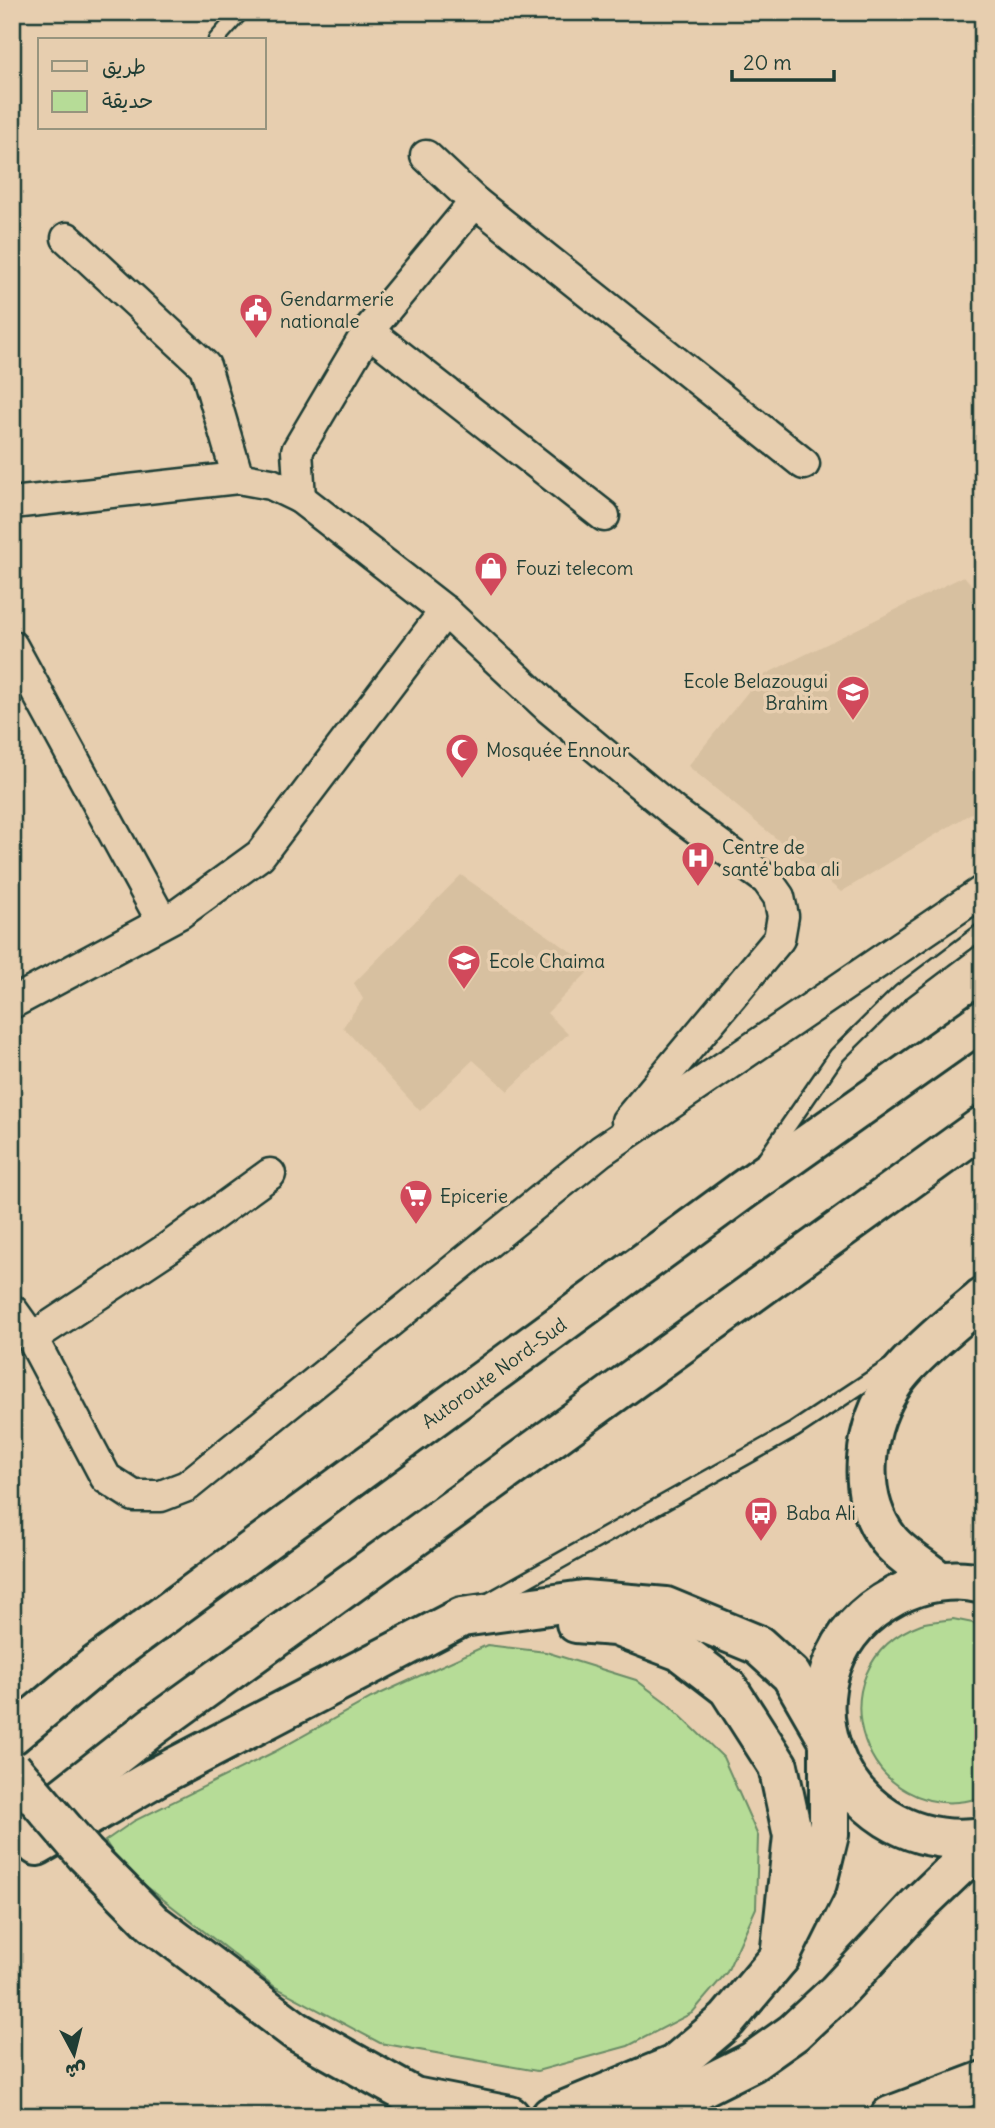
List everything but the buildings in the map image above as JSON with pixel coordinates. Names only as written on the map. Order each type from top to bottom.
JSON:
[{"type":"main road","name":"Autoroute Nord-Sud","points":[[12,1735],[96,1665],[743,1190],[983,1020]]},
{"type":"main road","points":[[12,1837],[163,1719],[983,1126]]},
{"type":"main road","points":[[969,1581],[890,1541],[873,1510],[864,1471],[873,1427],[897,1379],[974,1306]]},
{"type":"main road","points":[[551,2116],[674,2065],[727,2020],[780,1957],[817,1884],[829,1834],[829,1741],[825,1709],[829,1678],[840,1649],[858,1624],[881,1603],[900,1594],[969,1581]]},
{"type":"main road","points":[[12,1861],[156,1777],[462,1617],[584,1600],[666,1606],[758,1646],[791,1675],[829,1741],[848,1782],[862,1801],[889,1822],[921,1836],[957,1840],[983,1837]]},
{"type":"main road","points":[[462,1617],[615,1626],[680,1651],[728,1688],[778,1766],[793,1836],[780,1957]]},
{"type":"main road","points":[[12,1711],[96,1665]]},
{"type":"main road","points":[[12,1769],[85,1854],[153,1923],[296,2031],[410,2106],[510,2116]]},
{"type":"main road","points":[[572,2116],[674,2101],[752,2062],[793,2033],[837,1992],[917,1906],[983,1843]]},
{"type":"main road","points":[[890,2116],[983,2081]]},
{"type":"street","points":[[426,156],[475,202],[804,464]]},
{"type":"street","points":[[300,498],[297,451],[368,331],[475,202]]},
{"type":"street","points":[[67,238],[205,366],[238,478]]},
{"type":"street","points":[[368,331],[604,516]]},
{"type":"street","points":[[12,503],[238,478],[271,484],[300,498],[444,611],[549,708],[674,812],[767,880],[779,898],[783,916],[779,939],[601,1151]]},
{"type":"street","points":[[15,998],[180,913],[260,855],[444,611]]},
{"type":"street","points":[[12,646],[162,921]]},
{"type":"street","points":[[12,1310],[32,1338],[106,1479],[134,1496],[161,1496],[187,1486],[601,1151],[983,891]]},
{"type":"street","points":[[32,1338],[168,1248],[270,1174]]},
{"type":"lane","points":[[218,38],[241,12]]},
{"type":"lane","points":[[743,1190],[837,1055],[901,992],[983,930]]},
{"type":"lane","points":[[462,1617],[561,1558],[837,1404],[974,1306]]},
{"type":"shaded area","name":"Ecole Belazougui Brahim","points":[[964,576],[983,598],[983,806],[841,892],[688,766],[760,677]]},
{"type":"shaded area","name":"Ecole Chaima","points":[[461,875],[593,967],[547,1013],[568,1034],[508,1091],[473,1060],[420,1111],[343,1027],[363,999],[354,983]]},
{"type":"green space","points":[[953,1619],[983,1625],[983,1797],[942,1802],[907,1791],[881,1770],[865,1740],[860,1707],[866,1674],[886,1645],[921,1624]]},
{"type":"green space","points":[[487,1645],[546,1652],[636,1680],[667,1703],[723,1757],[758,1836],[756,1908],[727,1972],[692,2013],[628,2046],[537,2071],[380,2043],[275,1987],[123,1868],[105,1841],[134,1821],[274,1752],[371,1698]]},
{"type":"place","name":"Gendarmerie nationale","points":[[256,340]]},
{"type":"place","name":"Fouzi telecom","points":[[491,598]]},
{"type":"place","name":"Ecole Belazougui Brahim","points":[[853,722]]},
{"type":"place","name":"Mosquée Ennour","points":[[462,780]]},
{"type":"place","name":"Centre de santé baba ali","points":[[698,888]]},
{"type":"place","name":"Ecole Chaima","points":[[464,991]]},
{"type":"place","name":"Epicerie","points":[[416,1226]]},
{"type":"place","name":"Baba Ali","points":[[761,1543]]}]
